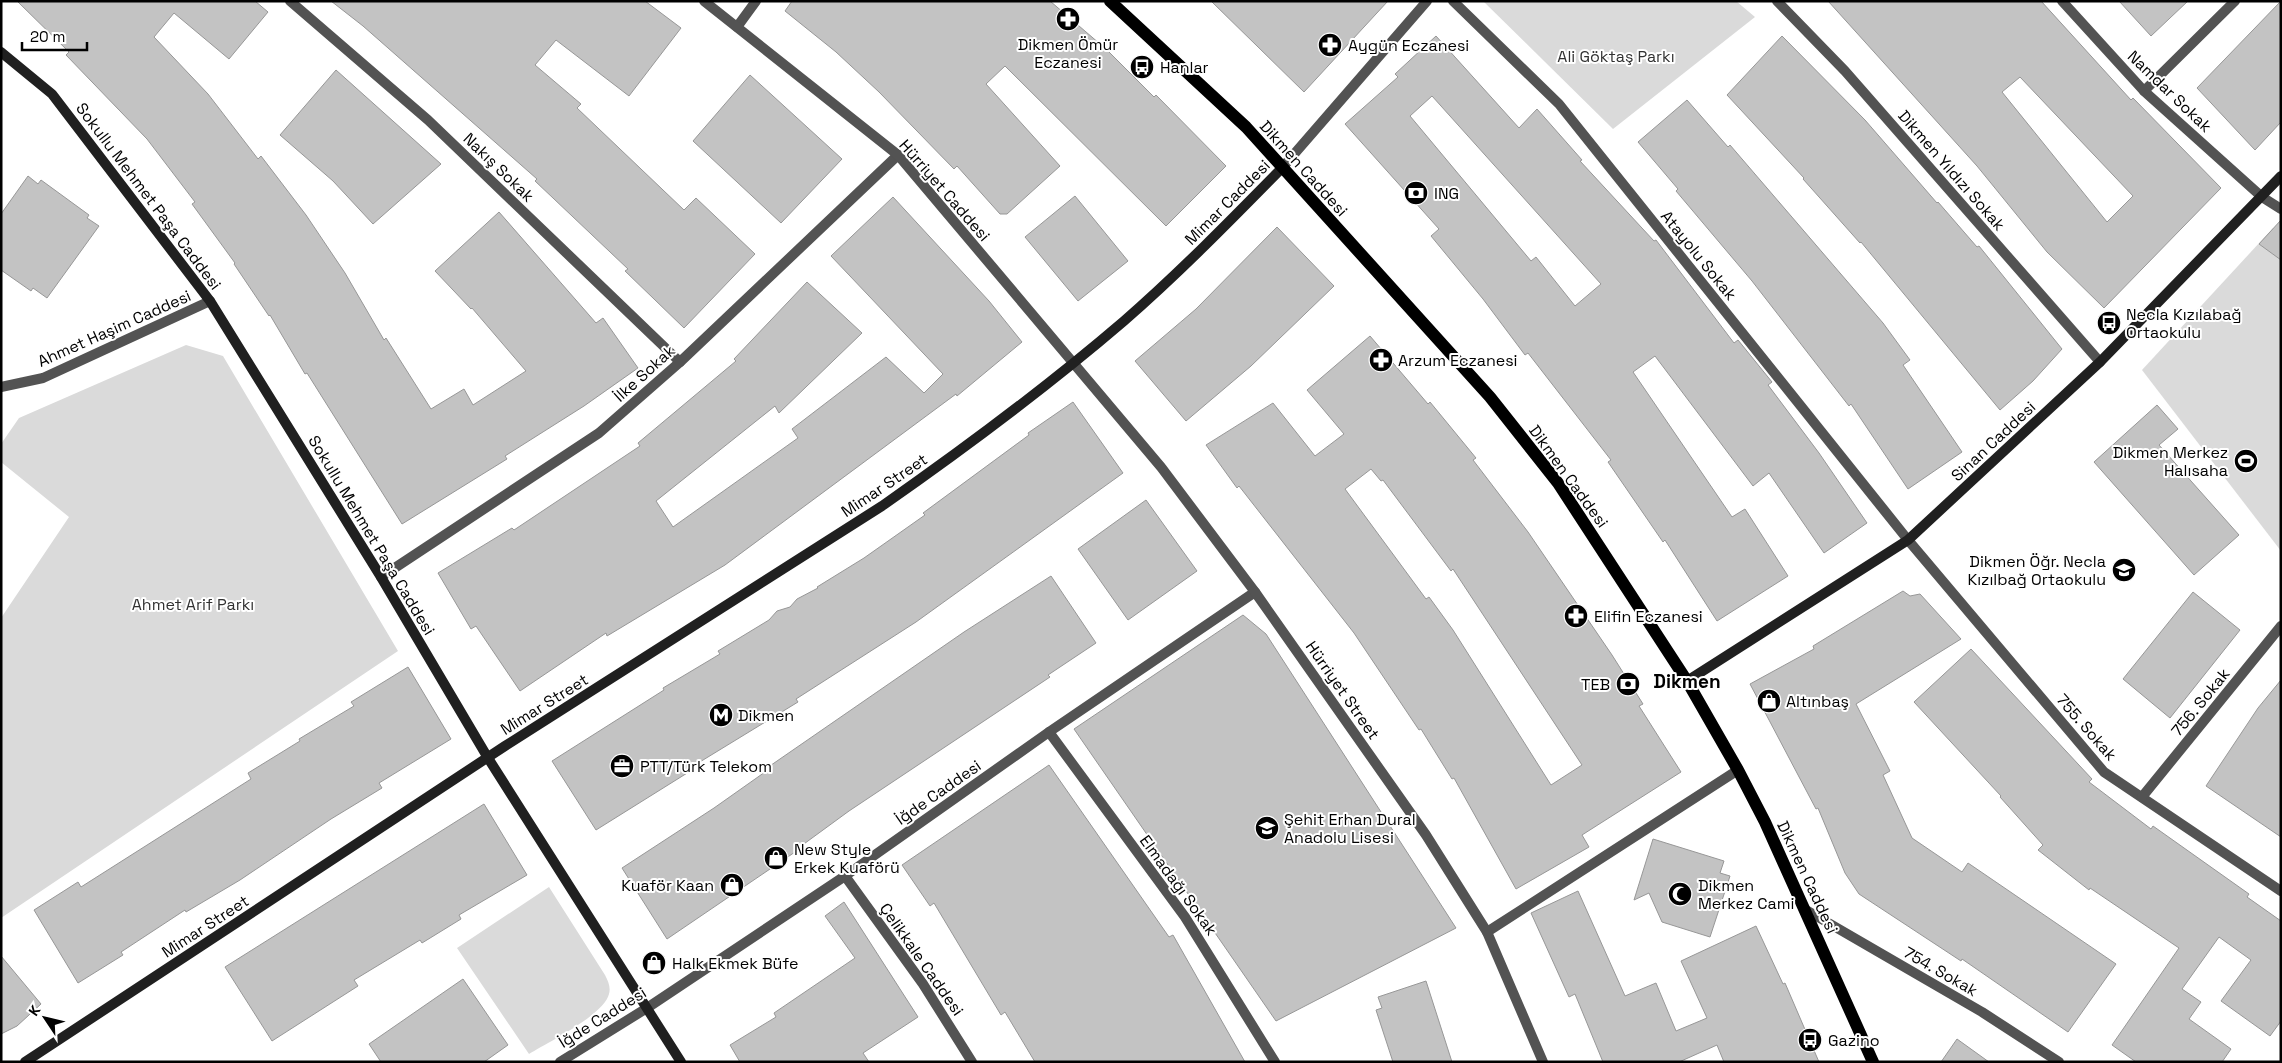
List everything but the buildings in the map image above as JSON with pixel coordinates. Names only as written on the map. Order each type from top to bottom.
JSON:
[{"type":"main road","name":"Dikmen Caddesi","points":[[1110,1],[1246,127],[1490,397],[1558,483],[1687,681],[1738,770],[1765,822],[1806,910],[1873,1062]]},
{"type":"main road","name":"Sokullu Mehmet Paşa Caddesi","points":[[1,52],[52,94],[210,301],[381,577],[488,758],[681,1062]]},
{"type":"main road","name":"Mimar Caddesi","points":[[1073,364],[1175,275],[1282,168]]},
{"type":"main road","name":"Sinan Caddesi","points":[[1687,681],[1908,540],[2100,362],[2281,176]]},
{"type":"main road","name":"Mimar Street","points":[[25,1062],[488,758],[882,506],[942,464],[1073,364]]},
{"type":"street","name":"Nakış Sokak","points":[[290,1],[428,120],[680,362]]},
{"type":"street","name":"Hürriyet Caddesi","points":[[704,1],[898,155],[1073,364]]},
{"type":"street","points":[[737,27],[756,1]]},
{"type":"street","name":"Mimar Caddesi","points":[[1282,168],[1427,1]]},
{"type":"street","name":"Atayolu Sokak","points":[[1453,1],[1559,104],[1908,540]]},
{"type":"street","name":"Dikmen Yıldızı Sokak","points":[[1777,1],[1845,71],[2100,362]]},
{"type":"street","name":"Namdar Sokak","points":[[2062,1],[2144,91],[2262,197],[2281,209]]},
{"type":"street","points":[[2144,91],[2236,1]]},
{"type":"street","name":"İlke Sokak","points":[[381,577],[599,433],[680,362],[898,155]]},
{"type":"street","name":"Ahmet Haşim Caddesi","points":[[1,387],[43,378],[210,301]]},
{"type":"street","name":"Hürriyet Street","points":[[1073,364],[1161,467],[1255,592],[1426,835],[1487,932],[1543,1062]]},
{"type":"street","name":"755. Sokak","points":[[1908,540],[2104,772],[2281,891]]},
{"type":"street","name":"İğde Caddesi","points":[[560,1062],[647,1008],[845,876],[1048,732],[1255,592]]},
{"type":"street","name":"756. Sokak","points":[[2142,797],[2281,626]]},
{"type":"street","name":"Elmadağı Sokak","points":[[1048,732],[1185,917],[1275,1062]]},
{"type":"street","points":[[1487,932],[1738,770]]},
{"type":"street","name":"Çelikkale Caddesi","points":[[845,876],[923,984],[972,1062]]},
{"type":"street","name":"754. Sokak","points":[[1806,910],[1982,1012],[2059,1062]]},
{"type":"green space","name":"Ali Göktaş Parkı","points":[[1483,1],[1736,1],[1755,17],[1613,129]]},
{"type":"green space","name":"Dikmen Merkez Halısaha","points":[[2273,228],[2281,233],[2281,551],[2142,370]]},
{"type":"green space","name":"Ahmet Arif Parkı","points":[[186,345],[223,356],[398,651],[1,918],[1,618],[69,517],[1,462],[1,444],[19,418]]},
{"type":"green space","points":[[549,887],[605,975],[610,991],[605,1002],[597,1011],[561,1036],[529,1054],[457,948]]},
{"type":"place","name":"Dikmen Ömür Eczanesi","points":[[1068,19]]},
{"type":"place","name":"Aygün Eczanesi","points":[[1330,45]]},
{"type":"place","name":"Hanlar","points":[[1142,67]]},
{"type":"place","name":"ING","points":[[1416,193]]},
{"type":"place","name":"Necla Kızılabağ Ortaokulu","points":[[2109,323]]},
{"type":"place","name":"Arzum Eczanesi","points":[[1381,360]]},
{"type":"place","name":"Dikmen Merkez Halısaha","points":[[2246,461]]},
{"type":"place","name":"Dikmen Öğr. Necla Kızılbağ Ortaokulu","points":[[2124,570]]},
{"type":"place","name":"Elifin Eczanesi","points":[[1576,616]]},
{"type":"place","name":"TEB","points":[[1628,684]]},
{"type":"place","name":"Altınbaş","points":[[1769,701]]},
{"type":"place","name":"Dikmen","points":[[721,715]]},
{"type":"place","name":"PTT/Türk Telekom","points":[[622,766]]},
{"type":"place","name":"Şehit Erhan Dural Anadolu Lisesi","points":[[1267,828]]},
{"type":"place","name":"New Style Erkek Kuaförü","points":[[776,858]]},
{"type":"place","name":"Kuaför Kaan","points":[[732,885]]},
{"type":"place","name":"Dikmen Merkez Cami","points":[[1680,894]]},
{"type":"place","name":"Halk Ekmek Büfe","points":[[654,963]]},
{"type":"place","name":"Gazino","points":[[1810,1040]]},
{"type":"district","name":"Dikmen","points":[[1687,681]]}]
